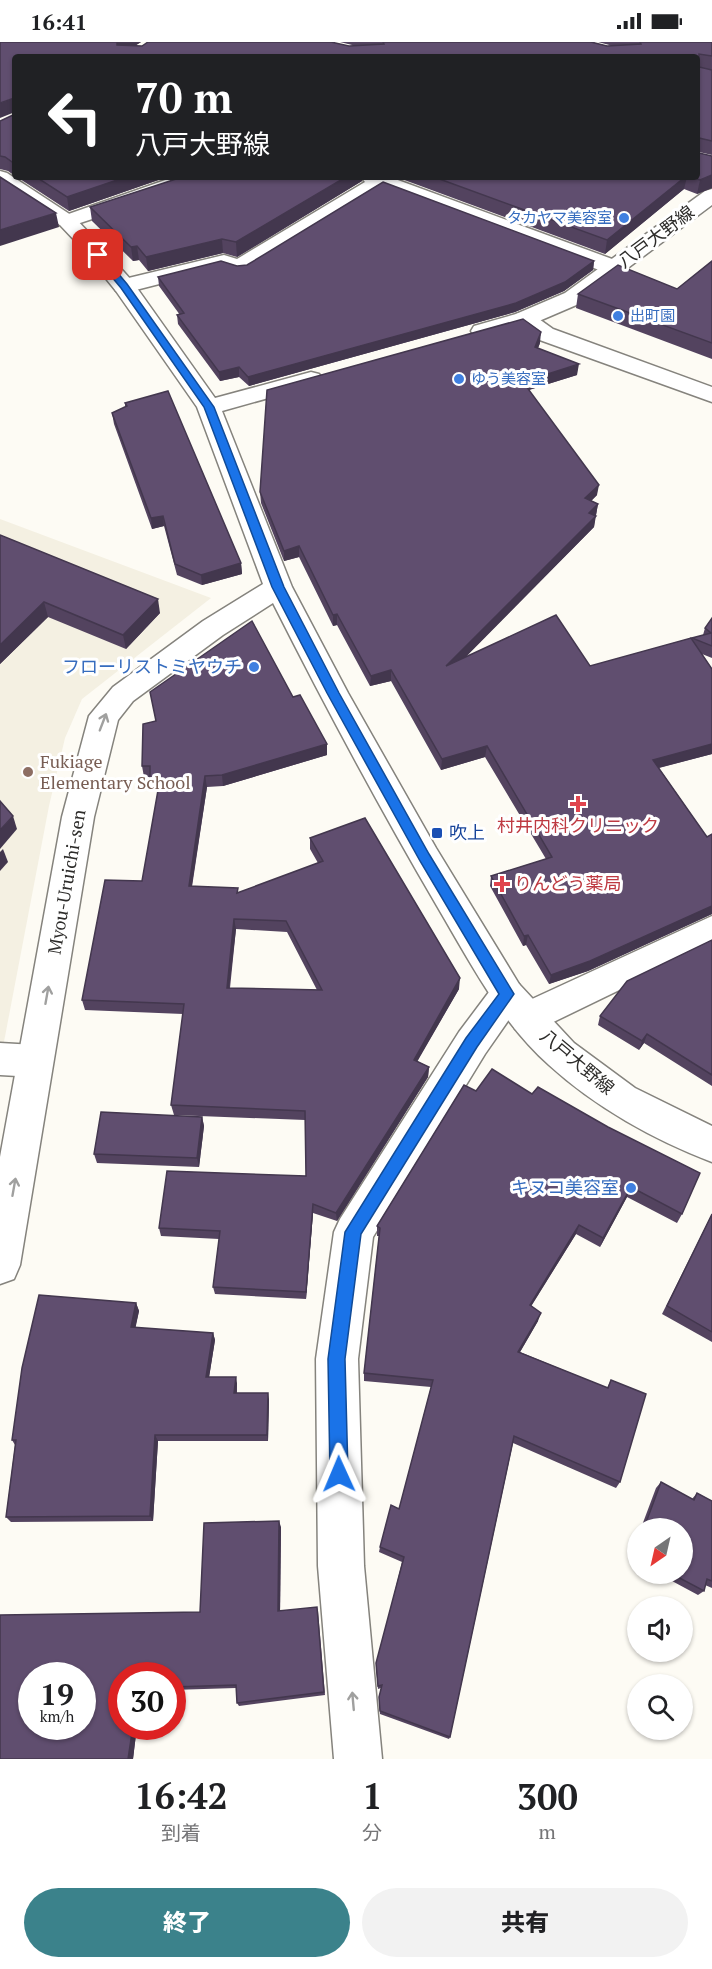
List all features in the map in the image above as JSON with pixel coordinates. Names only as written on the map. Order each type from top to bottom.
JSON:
[{"type":"main road","name":"八戸大野線","points":[[0,177],[67,221],[124,286],[209,407],[278,587],[333,693],[424,857],[517,1006],[561,1054],[622,1100],[712,1145]]},
{"type":"main road","points":[[67,221],[170,187],[184,180]]},
{"type":"main road","points":[[124,286],[224,261],[238,267],[377,180]]},
{"type":"main road","points":[[385,180],[615,267]]},
{"type":"main road","name":"八戸大野線","points":[[456,338],[524,319],[573,298],[712,195]]},
{"type":"main road","points":[[524,319],[545,334],[712,395]]},
{"type":"main road","points":[[209,407],[333,372]]},
{"type":"main road","name":"Myou-Uruichi-sen","points":[[0,1265],[78,817],[104,716],[123,694],[213,628],[278,587]]},
{"type":"main road","points":[[358,1759],[340,1566],[337,1359],[354,1232],[472,1042],[517,1006],[712,930]]},
{"type":"main road","points":[[0,1059],[35,1061]]},
{"type":"shaded area","name":"Fukiage Elementary School","points":[[0,519],[211,598],[82,699],[65,738],[49,806],[3,1047],[0,1045]]},
{"type":"building","points":[[0,42],[117,42],[117,45],[142,46],[148,42],[331,42],[349,46],[384,44],[383,42],[591,42],[607,46],[641,44],[640,42],[712,42],[712,56],[700,54],[12,54],[12,99],[0,103]]},
{"type":"building","points":[[700,67],[712,70],[712,141],[700,138]]},
{"type":"building","points":[[12,115],[12,162],[0,156],[0,121]]},
{"type":"building","points":[[700,153],[712,156],[712,175],[700,180]]},
{"type":"building","points":[[0,177],[56,213],[0,230]]},
{"type":"building","points":[[41,180],[117,180],[67,197]]},
{"type":"building","points":[[173,180],[341,180],[236,242],[222,239],[146,257],[137,246],[131,247],[90,207]]},
{"type":"building","points":[[442,180],[681,180],[607,240]]},
{"type":"building","points":[[383,182],[594,261],[565,282],[516,303],[248,377],[239,367],[219,372],[177,315],[184,313],[158,277],[221,261],[237,266],[247,265]]},
{"type":"building","points":[[712,261],[712,343],[578,294],[618,265],[677,289]]},
{"type":"building","points":[[523,319],[541,332],[535,347],[579,364],[523,382],[599,485],[585,498],[598,504],[589,513],[596,516],[446,666],[556,615],[590,666],[691,638],[712,669],[712,744],[653,760],[707,837],[712,834],[712,906],[590,961],[551,975],[528,935],[524,936],[491,876],[552,857],[487,746],[442,759],[391,670],[371,676],[337,614],[333,615],[299,546],[284,551],[260,492],[267,390]]},
{"type":"building","points":[[168,391],[241,563],[201,575],[175,564],[163,516],[151,518],[112,413],[127,406],[125,403]]},
{"type":"building","points":[[0,535],[158,599],[123,635],[44,602],[0,645]]},
{"type":"building","points":[[712,618],[712,646],[692,638],[711,633],[705,628]]},
{"type":"building","points":[[252,621],[293,697],[300,695],[327,744],[222,775],[205,776],[189,886],[238,888],[237,893],[323,861],[310,838],[365,818],[460,978],[414,1060],[429,1067],[336,1213],[313,1204],[306,1292],[213,1287],[220,1231],[159,1228],[167,1171],[306,1176],[305,1111],[171,1105],[184,1004],[82,1000],[105,880],[142,881],[160,779],[150,780],[150,766],[142,766],[143,724],[156,721],[150,692]],"holes":[[[234,919],[286,921],[322,990],[227,988]]]},
{"type":"building","points":[[0,801],[13,816],[0,830]]},
{"type":"building","points":[[712,940],[712,1075],[647,1034],[642,1041],[600,1016],[627,981]]},
{"type":"building","points":[[492,1069],[532,1094],[538,1087],[608,1127],[700,1173],[682,1214],[631,1187],[603,1238],[579,1225],[530,1305],[541,1313],[518,1352],[608,1388],[611,1380],[646,1394],[620,1482],[514,1436],[450,1737],[380,1711],[379,1697],[382,1685],[378,1686],[376,1663],[404,1557],[380,1547],[391,1505],[399,1509],[433,1380],[364,1373],[380,1228],[377,1226],[464,1085],[476,1091]]},
{"type":"building","points":[[101,1112],[202,1117],[197,1158],[94,1154]]},
{"type":"building","points":[[712,1214],[712,1332],[667,1306]]},
{"type":"building","points":[[39,1295],[136,1303],[131,1327],[213,1333],[206,1377],[236,1377],[234,1393],[268,1393],[267,1435],[155,1435],[150,1516],[6,1517],[16,1440],[12,1440],[22,1368]]},
{"type":"building","points":[[661,1482],[694,1500],[697,1493],[712,1501],[712,1581],[707,1579],[704,1591],[691,1584],[693,1584],[693,1518],[648,1518]]},
{"type":"building","points":[[279,1521],[278,1611],[317,1607],[324,1692],[237,1703],[236,1685],[186,1687],[186,1662],[108,1662],[108,1740],[131,1740],[128,1759],[0,1759],[0,1615],[200,1612],[204,1523]]},
{"type":"place","name":"タカヤマ美容室","points":[[624,218]]},
{"type":"place","name":"出町園","points":[[618,316]]},
{"type":"place","name":"ゆう美容室","points":[[459,379]]},
{"type":"place","name":"フローリストミヤウチ","points":[[254,667]]},
{"type":"place","name":"Fukiage Elementary School","points":[[28,772]]},
{"type":"place","name":"村井内科クリニック","points":[[578,804]]},
{"type":"place","name":"吹上","points":[[437,833]]},
{"type":"place","name":"りんどう薬局","points":[[502,884]]},
{"type":"place","name":"キヌコ美容室","points":[[631,1188]]},
{"type":"route","points":[[98,255],[124,286],[209,407],[278,587],[333,693],[424,857],[507,994],[472,1042],[354,1232],[337,1359],[339,1474]]}]
